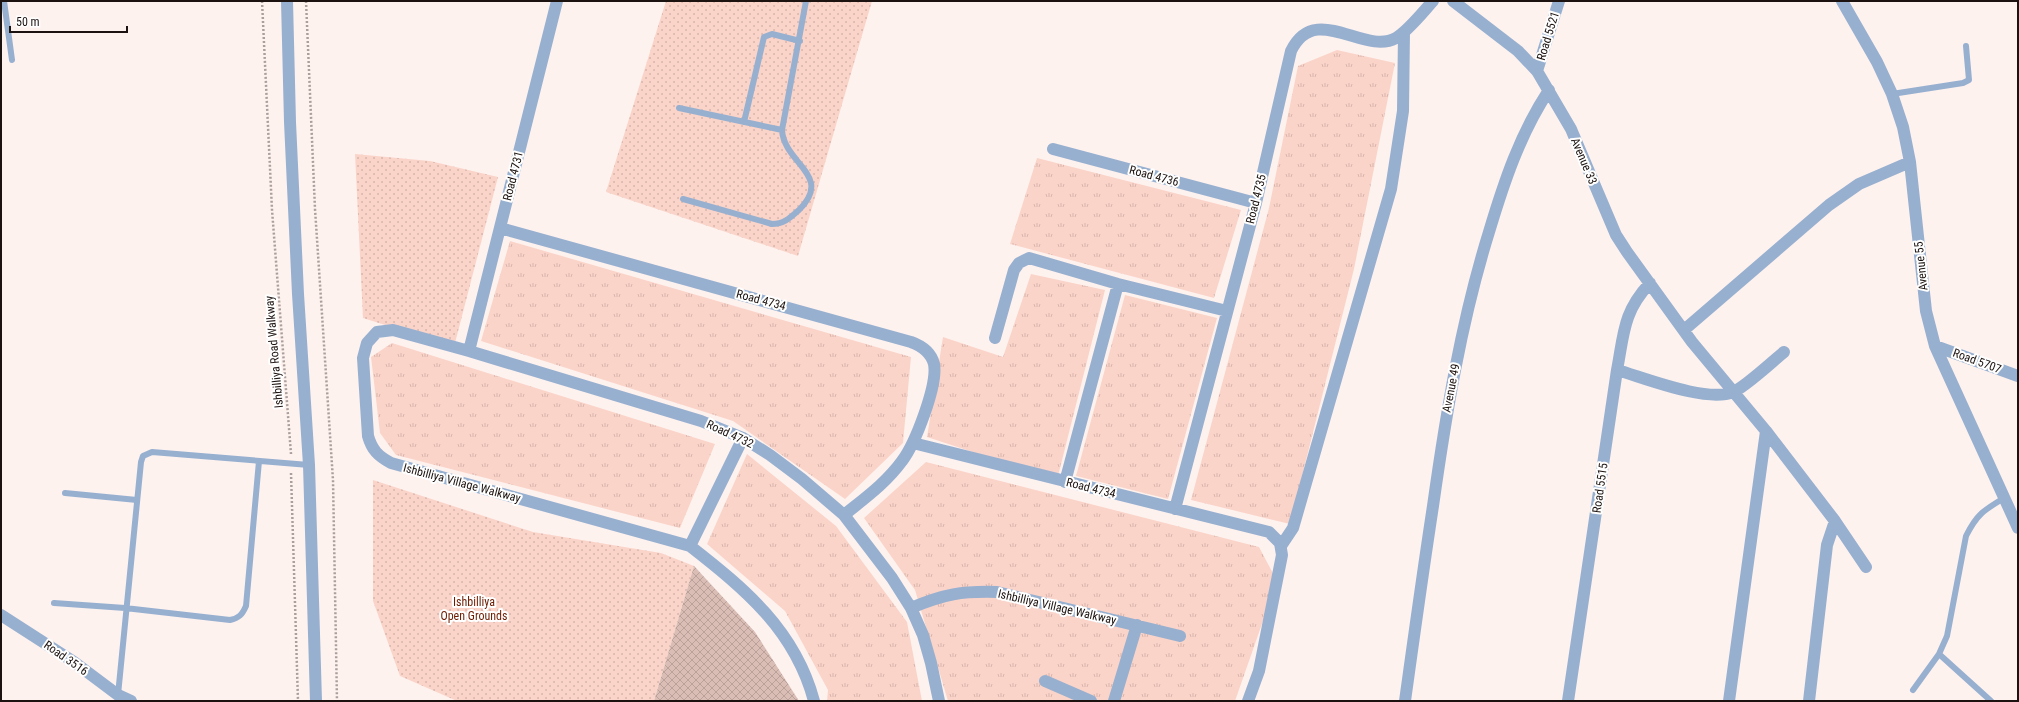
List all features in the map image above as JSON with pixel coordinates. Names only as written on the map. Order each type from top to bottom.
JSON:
[{"type":"street","points":[[287,1],[290,122],[297,286],[309,465],[316,701]]},
{"type":"street","name":"Road 4731","points":[[469,351],[557,1]]},
{"type":"street","name":"Road 4735","points":[[1175,509],[1256,203],[1291,51],[1300,36],[1308,32],[1322,29],[1385,41],[1396,38],[1404,32],[1432,1]]},
{"type":"street","name":"Avenue 33","points":[[1453,1],[1518,51],[1537,71],[1571,129],[1616,235],[1692,342],[1766,431],[1835,521],[1866,568]]},
{"type":"street","name":"Road 5521","points":[[1537,71],[1559,1]]},
{"type":"street","name":"Avenue 55","points":[[1842,1],[1877,62],[1892,94],[1903,128],[1910,162],[1926,311],[1935,346],[2018,528]]},
{"type":"street","points":[[1248,701],[1261,664],[1282,555],[1281,546],[1293,528],[1391,189],[1403,111],[1404,32]]},
{"type":"street","name":"Avenue 49","points":[[1404,701],[1447,412],[1462,332],[1482,254],[1498,201],[1526,129],[1549,90]]},
{"type":"street","name":"Road 4736","points":[[1053,149],[1256,203]]},
{"type":"street","points":[[1684,330],[1829,205],[1859,184],[1910,162]]},
{"type":"street","name":"Road 4734","points":[[500,228],[922,346],[929,354],[934,364],[934,375],[923,418],[913,443],[903,460],[890,476],[844,515]]},
{"type":"street","points":[[995,338],[1014,270],[1019,263],[1029,258],[1118,284],[1227,311]]},
{"type":"street","name":"Road 5515","points":[[1568,701],[1617,370],[1629,311],[1639,295],[1650,283]]},
{"type":"street","points":[[1065,482],[1118,284]]},
{"type":"street","name":"Road 4732","points":[[393,330],[469,351],[701,421],[742,438],[770,455],[802,479],[844,515],[892,578],[911,608],[923,635],[939,701]]},
{"type":"street","name":"Ishbilliya Village Walkway","points":[[393,330],[377,332],[367,343],[363,358],[368,436],[372,448],[380,457],[391,463],[690,546],[758,603],[788,639],[808,678],[814,701]]},
{"type":"street","name":"Road 5707","points":[[1935,346],[2018,376]]},
{"type":"street","points":[[1617,370],[1702,394],[1717,395],[1734,392],[1784,352]]},
{"type":"street","points":[[1729,701],[1766,431]]},
{"type":"street","points":[[690,546],[742,438]]},
{"type":"street","name":"Road 4734","points":[[913,443],[1269,532],[1276,537],[1281,546]]},
{"type":"street","points":[[1809,701],[1827,545],[1835,521]]},
{"type":"street","name":"Ishbilliya Village Walkway","points":[[911,608],[939,596],[968,591],[997,592],[1180,636]]},
{"type":"street","name":"Road 3516","points":[[1,615],[74,662],[118,695],[131,701]]},
{"type":"street","points":[[1114,701],[1137,626]]},
{"type":"street","points":[[1045,681],[1091,701]]},
{"type":"lane","points":[[4,1],[12,60]]},
{"type":"lane","points":[[683,199],[772,224],[787,220],[807,202],[810,196],[812,183],[806,171],[787,149],[782,137],[782,130],[800,41],[806,1]]},
{"type":"lane","points":[[744,122],[764,37],[772,34],[800,41]]},
{"type":"lane","points":[[1892,94],[1963,83],[1969,80],[1966,46]]},
{"type":"lane","points":[[679,108],[782,130]]},
{"type":"lane","points":[[118,695],[125,608],[141,459],[149,453],[309,465]]},
{"type":"lane","points":[[54,603],[125,608],[230,620],[243,614],[246,606],[259,462]]},
{"type":"lane","points":[[65,493],[137,500]]},
{"type":"lane","points":[[1913,690],[1939,654],[1948,631],[1966,536],[1972,523],[1982,512],[2004,498]]},
{"type":"lane","points":[[1939,654],[1991,701]]},
{"type":"path","name":"Ishbilliya Road Walkway","points":[[262,1],[272,210],[291,464],[298,701]]},
{"type":"path","points":[[306,1],[315,209],[333,480],[337,701]]},
{"type":"green space","points":[[666,1],[872,1],[798,256],[606,192]]},
{"type":"green space","points":[[1337,50],[1395,63],[1354,269],[1290,524],[1191,500],[1269,208],[1298,66]]},
{"type":"green space","points":[[355,154],[430,161],[498,177],[454,347],[363,318]]},
{"type":"green space","points":[[1037,158],[1241,210],[1214,298],[1010,244]]},
{"type":"green space","points":[[510,241],[911,357],[903,443],[845,499],[733,421],[481,341]]},
{"type":"green space","points":[[1031,274],[1105,290],[1057,480],[927,437],[943,337],[1003,357]]},
{"type":"green space","points":[[1125,295],[1217,318],[1168,499],[1076,476]]},
{"type":"green space","points":[[392,343],[715,444],[680,528],[396,455],[380,433],[371,357]]},
{"type":"green space","points":[[747,454],[836,526],[907,622],[922,701],[827,701],[828,690],[785,611],[707,544]]},
{"type":"green space","points":[[926,462],[1259,547],[1277,581],[1235,701],[948,701],[915,590],[864,518]]},
{"type":"green space","name":"Ishbilliya Open Grounds","points":[[373,480],[533,532],[661,553],[694,566],[654,701],[457,701],[400,676],[373,601]]},
{"type":"building","points":[[694,566],[755,632],[799,701],[654,701]]}]
